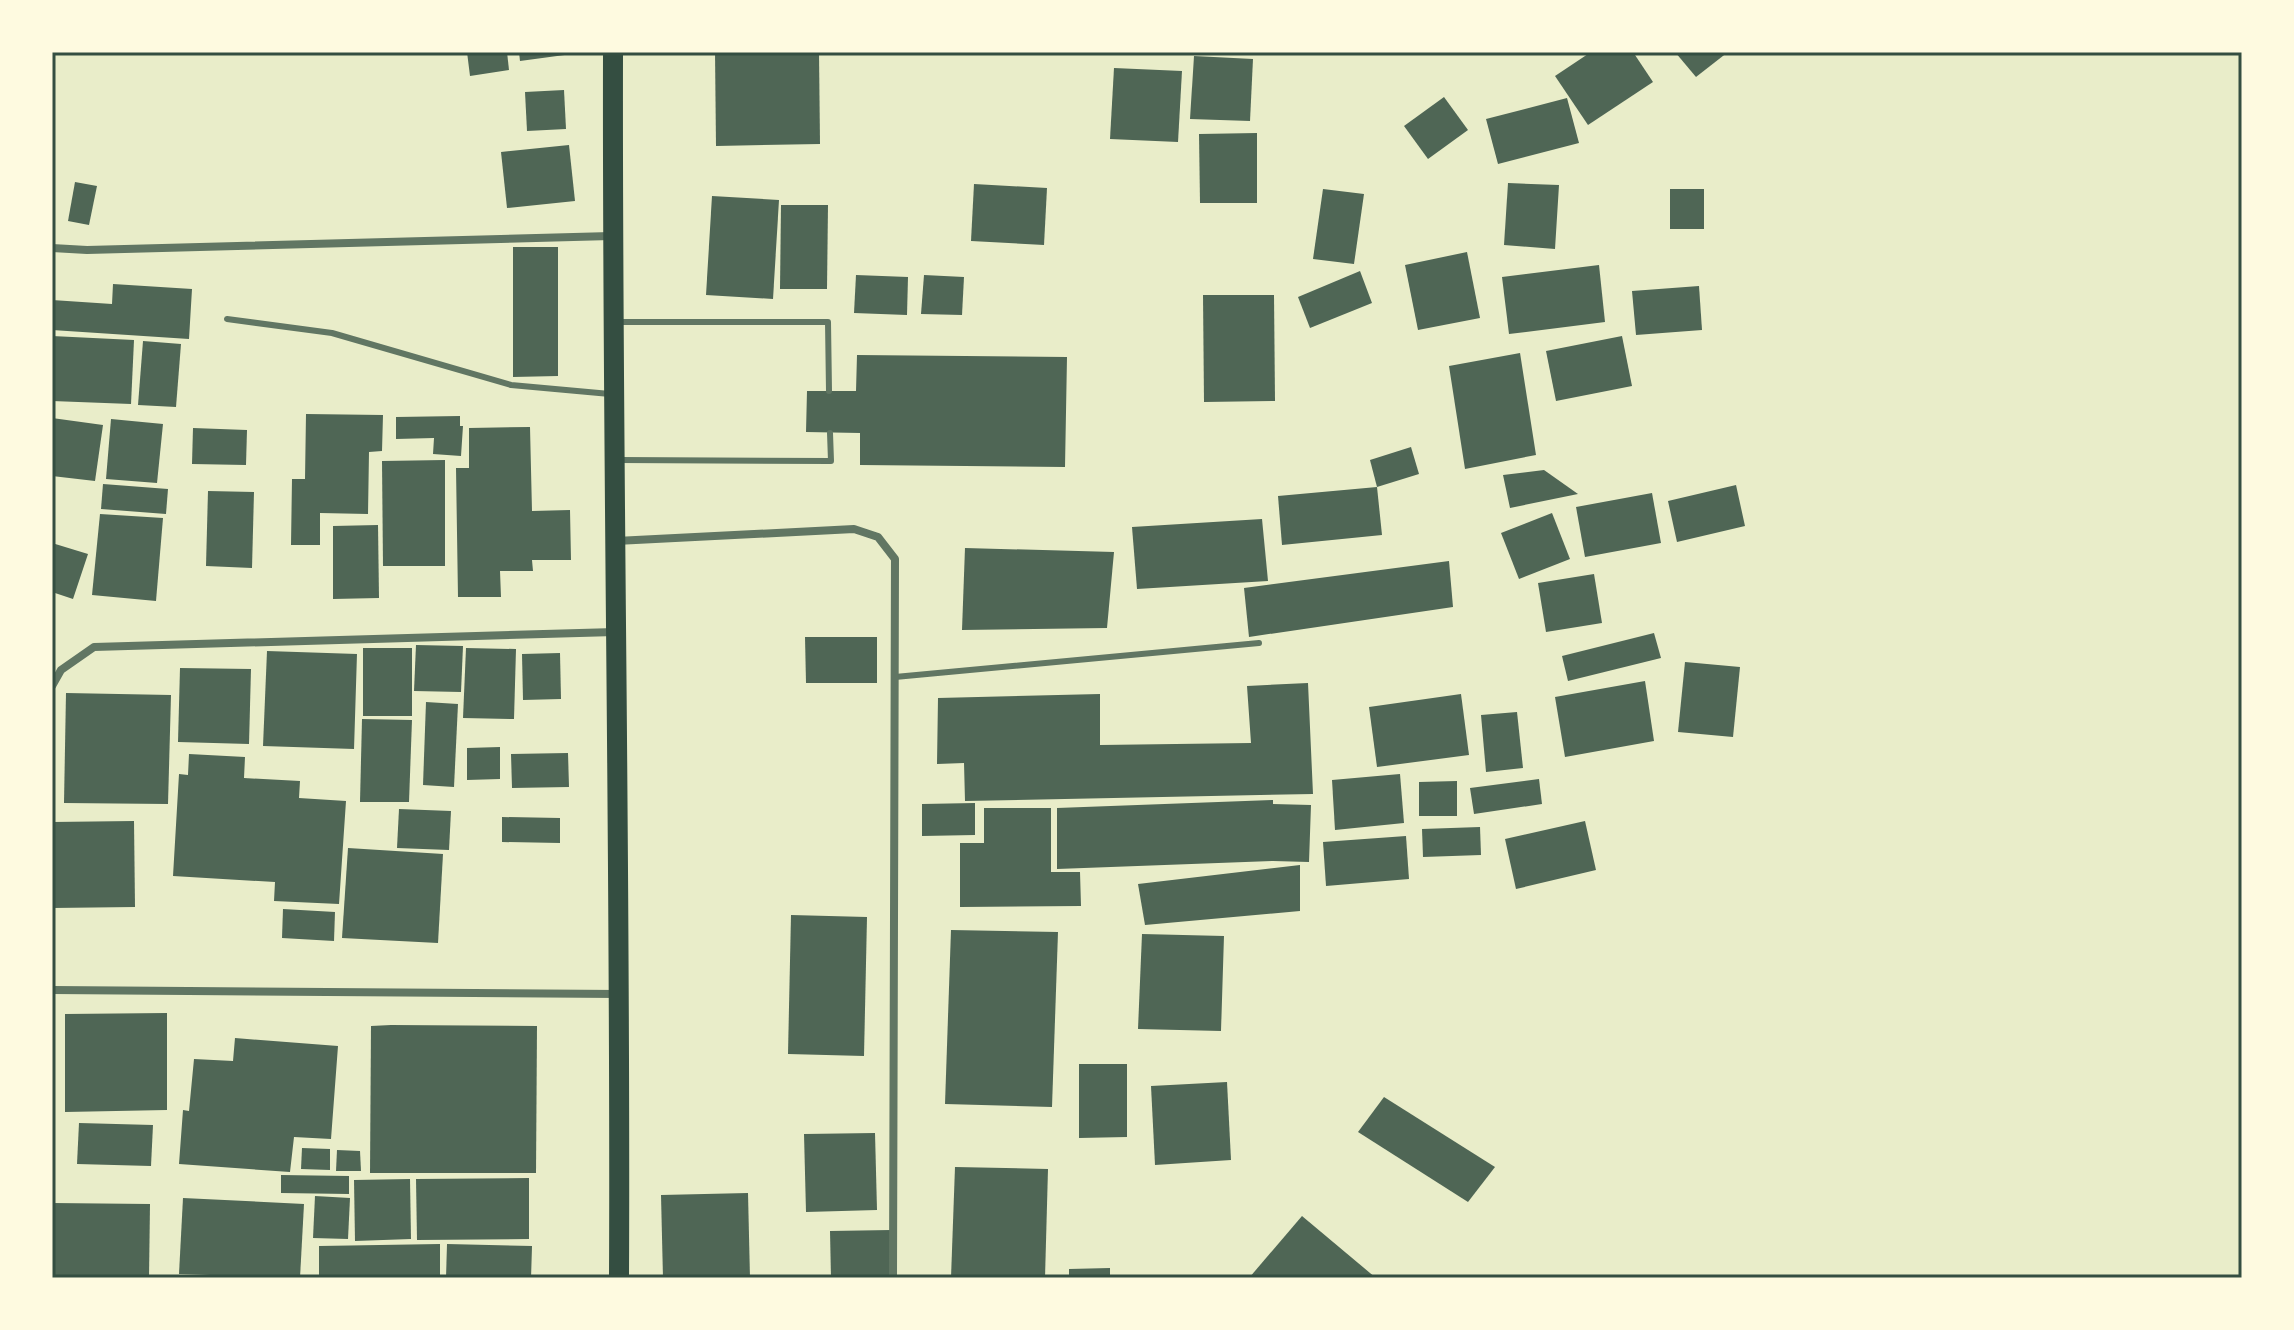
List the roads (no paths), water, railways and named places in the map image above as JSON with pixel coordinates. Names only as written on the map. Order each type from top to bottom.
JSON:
[{"type":"main road","points":[[613,52],[621,994],[619,1278]]},
{"type":"street","points":[[52,248],[87,250],[613,236]]},
{"type":"street","points":[[616,541],[854,529],[878,537],[895,559],[893,1278]]},
{"type":"street","points":[[52,686],[61,670],[94,647],[617,632]]},
{"type":"street","points":[[52,990],[621,994]]},
{"type":"lane","points":[[227,319],[332,333],[511,385],[614,394]]},
{"type":"lane","points":[[613,322],[828,322],[829,391]]},
{"type":"lane","points":[[615,460],[831,461],[830,433]]},
{"type":"lane","points":[[895,677],[1259,643]]}]
